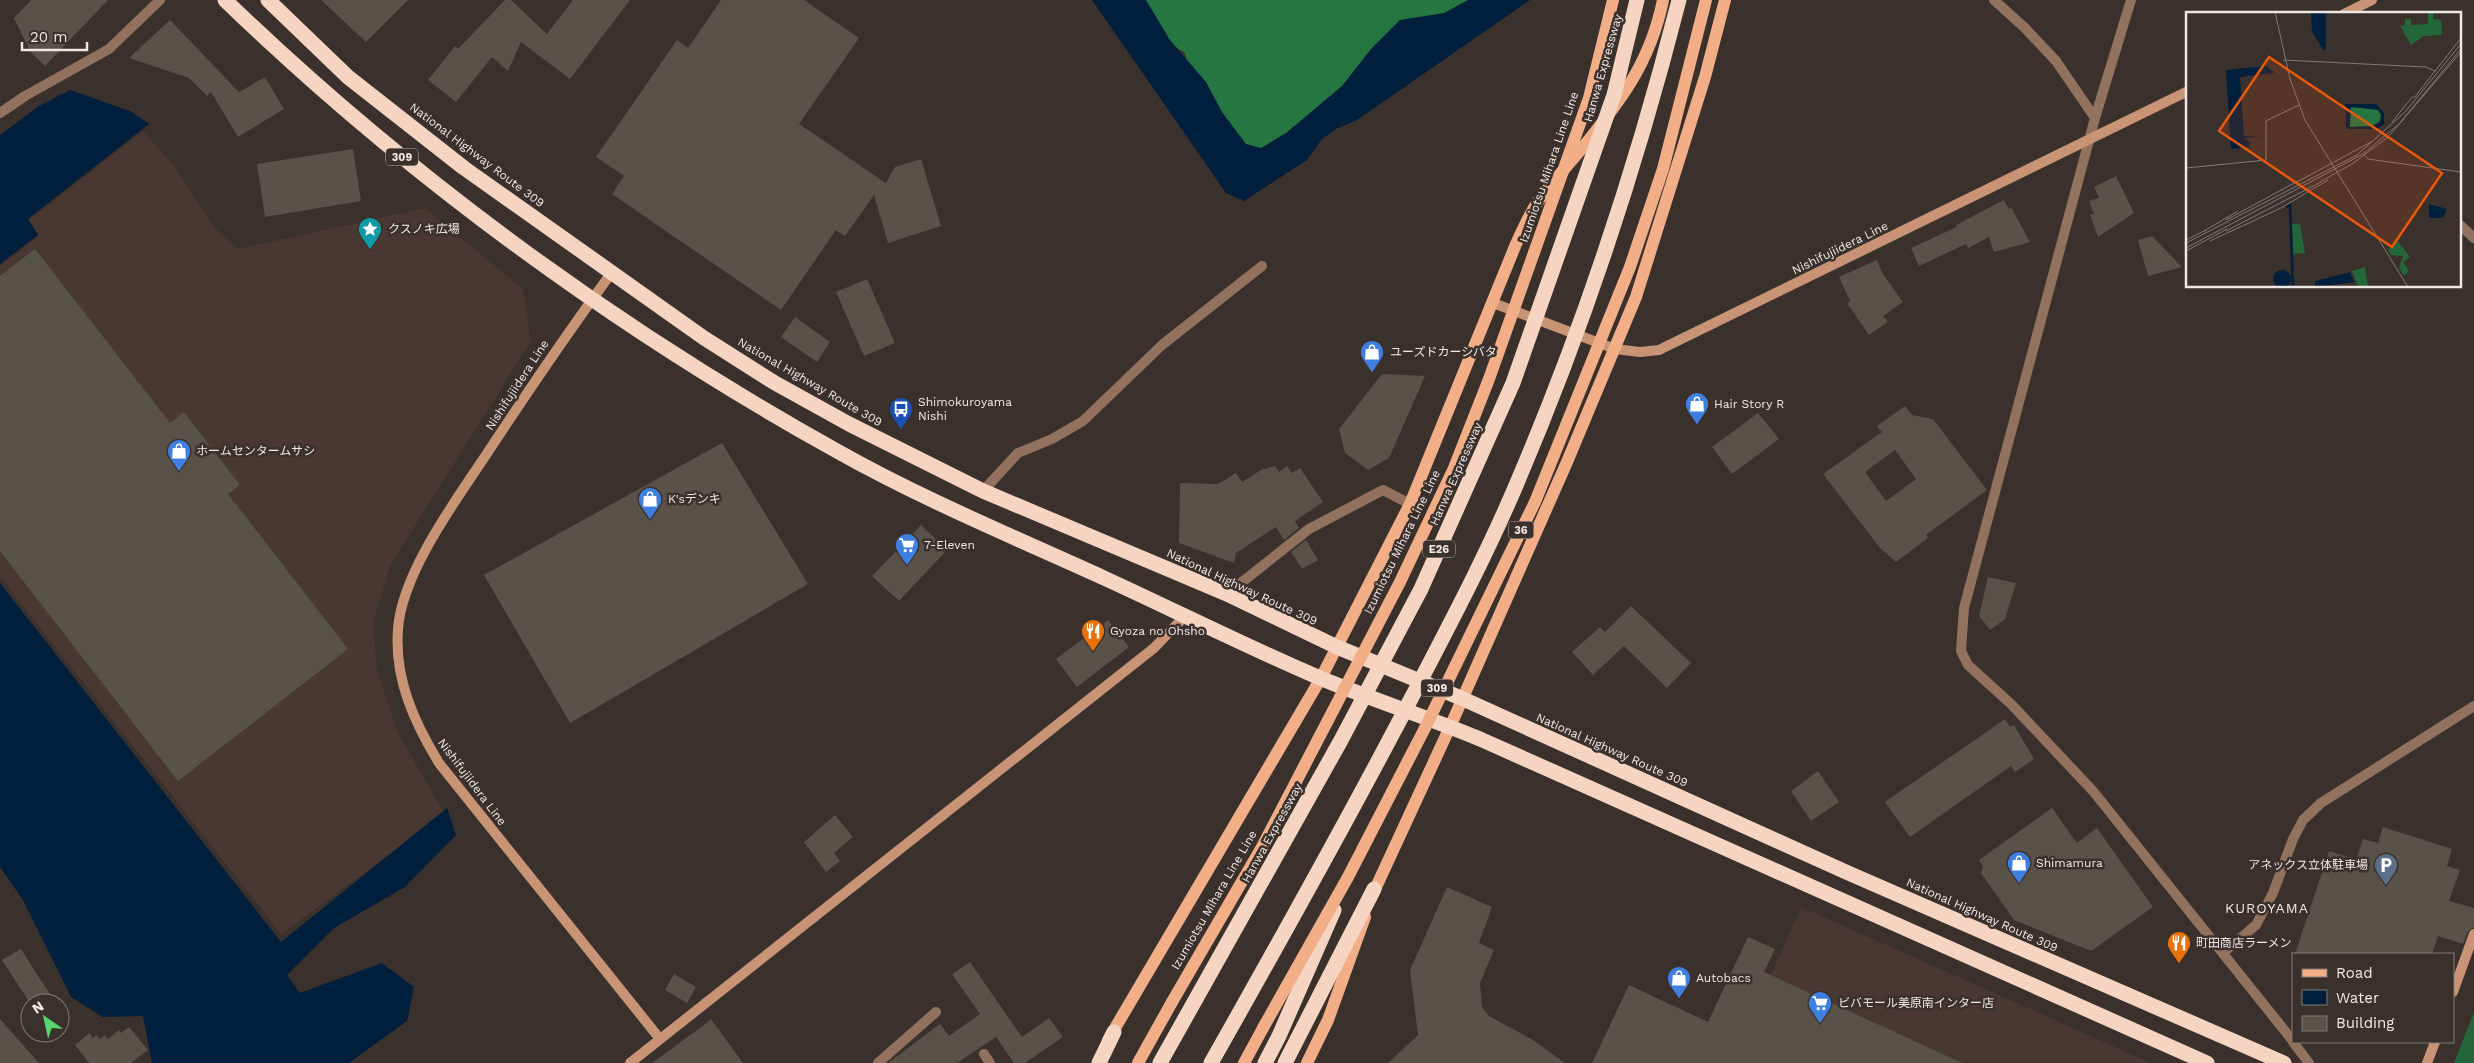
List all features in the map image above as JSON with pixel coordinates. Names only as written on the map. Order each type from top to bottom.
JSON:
[{"type":"highway","name":"309","points":[[225,0],[265,39],[395,151],[591,300],[742,396],[841,453],[943,504],[1321,678],[1450,727],[1806,882],[2207,1063]]},
{"type":"highway","name":"National Highway Route 309","points":[[268,0],[348,77],[464,168],[704,338],[775,383],[849,424],[983,491],[1227,594],[1337,647],[1461,698],[1846,872],[2284,1063]]},
{"type":"highway","name":"Hanwa Expressway","points":[[1160,1063],[1340,742],[1425,580],[1513,383],[1614,95],[1638,0]]},
{"type":"highway","points":[[1211,1063],[1342,831],[1451,622],[1516,485],[1576,335],[1621,207],[1679,0]]},
{"type":"highway","points":[[1264,1063],[1279,1036],[1348,878]]},
{"type":"highway","points":[[1285,1063],[1374,889]]},
{"type":"highway","points":[[1099,1063],[1114,1032]]},
{"type":"main road","name":"Izumiotsu Mihara Line Line","points":[[1138,1063],[1262,847],[1344,686],[1400,582],[1454,468],[1589,98],[1613,0]]},
{"type":"main road","points":[[1093,1063],[1114,1032],[1321,678],[1410,504],[1516,244],[1535,206],[1626,92],[1642,67],[1660,17],[1663,0]]},
{"type":"main road","name":"36","points":[[1244,1063],[1348,878],[1426,726],[1535,502],[1630,267],[1663,169],[1706,0]]},
{"type":"main road","name":"36","points":[[1308,1063],[1328,1020],[1374,889],[1450,727],[1636,297],[1705,77],[1725,0]]},
{"type":"main road","points":[[2348,12],[2372,0]]},
{"type":"main road","name":"Nishifujiidera Line","points":[[1493,303],[1615,348],[1640,352],[1659,350],[2186,92]]},
{"type":"main road","name":"Nishifujiidera Line","points":[[612,272],[572,325],[460,494],[414,572],[398,628],[400,678],[420,733],[439,763],[660,1038]]},
{"type":"main road","points":[[631,1063],[660,1038],[1154,648],[1185,616]]},
{"type":"main road","points":[[2454,989],[2474,934]]},
{"type":"main road","points":[[2427,1063],[2435,1043]]},
{"type":"street","points":[[0,113],[25,96],[109,49],[160,0]]},
{"type":"street","points":[[1994,0],[2025,28],[2056,61],[2094,118]]},
{"type":"street","points":[[2131,0],[2094,118],[1964,608],[1961,633],[1962,651],[1968,665],[2010,704],[2093,791],[2292,1040]]},
{"type":"street","points":[[2462,228],[2474,238]]},
{"type":"street","points":[[983,491],[1018,453],[1052,439],[1083,421],[1162,345],[1262,266]]},
{"type":"street","points":[[1227,594],[1309,529],[1383,490],[1410,504]]},
{"type":"street","points":[[2223,953],[2256,925],[2273,892],[2293,839],[2303,820],[2321,803],[2474,706]]},
{"type":"street","points":[[878,1063],[936,1012]]},
{"type":"street","points":[[2294,1043],[2309,1063]]},
{"type":"street","points":[[984,1054],[990,1063]]},
{"type":"shaded area","points":[[143,131],[174,166],[215,228],[238,249],[425,208],[523,289],[531,341],[391,564],[373,622],[377,670],[398,733],[445,814],[281,934],[0,577],[0,266],[39,236],[29,220]]},
{"type":"shaded area","points":[[1801,907],[2039,1013],[2151,1063],[1732,1063]]},
{"type":"green space","points":[[1134,0],[1479,0],[1358,73],[1270,154],[1229,145],[1188,81],[1185,53],[1152,32]]},
{"type":"green space","points":[[2474,1012],[2474,1063],[2454,1063]]},
{"type":"water","points":[[1092,0],[1146,0],[1170,40],[1206,82],[1222,112],[1246,144],[1261,148],[1286,133],[1342,86],[1371,49],[1400,20],[1444,13],[1468,0],[1530,0],[1357,120],[1336,129],[1322,139],[1307,160],[1244,201],[1226,193]]},
{"type":"water","points":[[70,90],[130,111],[149,124],[28,219],[38,235],[0,264],[0,135],[39,106]]},
{"type":"water","points":[[0,583],[281,942],[447,808],[456,835],[405,887],[334,928],[287,975],[300,993],[382,963],[414,987],[407,1021],[349,1063],[152,1063],[143,1016],[103,1017],[71,997],[23,900],[0,867]]},
{"type":"building","points":[[31,0],[108,0],[45,66],[30,51],[14,18]]},
{"type":"building","points":[[321,0],[408,0],[366,42]]},
{"type":"building","points":[[505,0],[511,0],[547,34],[573,0],[630,0],[570,79],[521,42],[508,71],[492,57],[456,102],[428,80],[455,46],[458,49]]},
{"type":"building","points":[[721,0],[804,0],[859,38],[799,124],[886,183],[895,167],[921,159],[941,226],[888,243],[874,195],[845,236],[836,230],[781,310],[612,194],[624,176],[596,157],[677,40],[688,48]]},
{"type":"building","points":[[170,20],[239,92],[265,77],[284,109],[238,137],[211,92],[207,96],[189,78],[129,58]]},
{"type":"building","points":[[353,149],[361,201],[265,217],[257,164]]},
{"type":"building","points":[[2116,176],[2134,213],[2098,237],[2090,215],[2094,214],[2089,201],[2099,198],[2094,187]]},
{"type":"building","points":[[2004,200],[2009,209],[2011,207],[2030,242],[1994,252],[1989,237],[1968,248],[1966,244],[1919,266],[1911,248],[1957,227],[1956,225]]},
{"type":"building","points":[[2152,236],[2182,267],[2148,276],[2138,240]]},
{"type":"building","points":[[35,249],[170,423],[184,412],[240,485],[228,494],[348,649],[178,781],[0,551],[0,276]]},
{"type":"building","points":[[1877,260],[1883,274],[1903,302],[1883,316],[1888,322],[1869,335],[1847,303],[1850,301],[1839,277]]},
{"type":"building","points":[[867,279],[895,343],[864,356],[836,292]]},
{"type":"building","points":[[795,317],[830,342],[817,362],[781,337]]},
{"type":"building","points":[[1382,374],[1425,376],[1389,458],[1368,470],[1345,453],[1339,429]]},
{"type":"building","points":[[1905,406],[1912,415],[1933,419],[1987,490],[1926,535],[1928,538],[1896,562],[1880,548],[1823,474],[1882,432],[1877,426]],"holes":[[[1895,450],[1916,479],[1886,501],[1865,472]]]},
{"type":"building","points":[[1758,413],[1779,439],[1732,474],[1712,447]]},
{"type":"building","points":[[722,443],[808,584],[570,723],[484,575]]},
{"type":"building","points":[[1275,466],[1279,472],[1287,466],[1292,473],[1300,468],[1323,502],[1295,521],[1299,528],[1284,540],[1276,527],[1236,553],[1234,563],[1179,543],[1180,483],[1218,484],[1236,473],[1242,482],[1261,470]]},
{"type":"building","points":[[921,525],[947,550],[899,601],[872,576]]},
{"type":"building","points":[[1306,540],[1318,560],[1302,569],[1291,552]]},
{"type":"building","points":[[1988,577],[2016,583],[2005,619],[1990,630],[1979,616]]},
{"type":"building","points":[[1631,606],[1691,663],[1667,688],[1624,646],[1593,675],[1572,652],[1600,627],[1605,632]]},
{"type":"building","points":[[1108,620],[1129,647],[1077,687],[1056,659]]},
{"type":"building","points":[[2005,719],[2010,727],[2014,725],[2034,759],[2015,772],[2011,766],[1910,837],[1885,802]]},
{"type":"building","points":[[1818,771],[1839,802],[1811,821],[1791,791]]},
{"type":"building","points":[[2052,808],[2077,843],[2097,828],[2153,907],[2091,951],[2014,920],[1981,873],[1983,866],[1979,860]]},
{"type":"building","points":[[835,815],[853,837],[834,853],[840,861],[826,872],[804,842]]},
{"type":"building","name":"アネックス立体駐車場","points":[[2383,827],[2452,849],[2447,866],[2460,870],[2449,901],[2474,908],[2474,927],[2468,931],[2463,944],[2438,936],[2432,953],[2295,953],[2329,851],[2356,860],[2363,839],[2378,843]]},
{"type":"building","points":[[1447,887],[1492,907],[1479,943],[1494,950],[1480,983],[1482,1007],[1489,1016],[1533,1040],[1565,1063],[1388,1063],[1418,1035],[1410,970]]},
{"type":"building","points":[[1748,937],[1775,949],[1764,972],[1962,1063],[1592,1063],[1629,985],[1708,1022]]},
{"type":"building","points":[[21,949],[49,993],[23,993],[2,960]]},
{"type":"building","points":[[970,962],[1022,1037],[1049,1018],[1063,1037],[1025,1063],[1014,1063],[996,1037],[957,1063],[888,1063],[940,1024],[949,1036],[980,1014],[952,974]]},
{"type":"building","points":[[674,974],[696,987],[687,1003],[665,990]]},
{"type":"building","points":[[0,1019],[39,1063],[0,1063]]},
{"type":"building","points":[[711,1019],[743,1063],[652,1063],[704,1025]]},
{"type":"building","points":[[129,1027],[148,1050],[131,1063],[89,1063],[75,1045],[89,1033],[93,1038],[96,1035],[100,1039],[105,1035],[108,1039],[119,1030],[121,1033]]},
{"type":"place","name":"クスノキ広場","points":[[370,250]]},
{"type":"place","name":"ユーズドカーシバタ","points":[[1372,373]]},
{"type":"place","name":"Hair Story R","points":[[1697,425]]},
{"type":"place","name":"Shimokuroyama Nishi","points":[[901,430]]},
{"type":"place","name":"ホームセンタームサシ","points":[[179,472]]},
{"type":"place","name":"K'sデンキ","points":[[650,520]]},
{"type":"place","name":"7-Eleven","points":[[907,566]]},
{"type":"place","name":"Gyoza no Ohsho","points":[[1093,652]]},
{"type":"place","name":"Shimamura","points":[[2019,884]]},
{"type":"place","name":"アネックス立体駐車場","points":[[2386,886]]},
{"type":"place","name":"町田商店ラーメン","points":[[2179,964]]},
{"type":"place","name":"Autobacs","points":[[1679,999]]},
{"type":"place","name":"ビバモール美原南インター店","points":[[1820,1024]]},
{"type":"district","name":"KUROYAMA","points":[[2267,908]]}]
